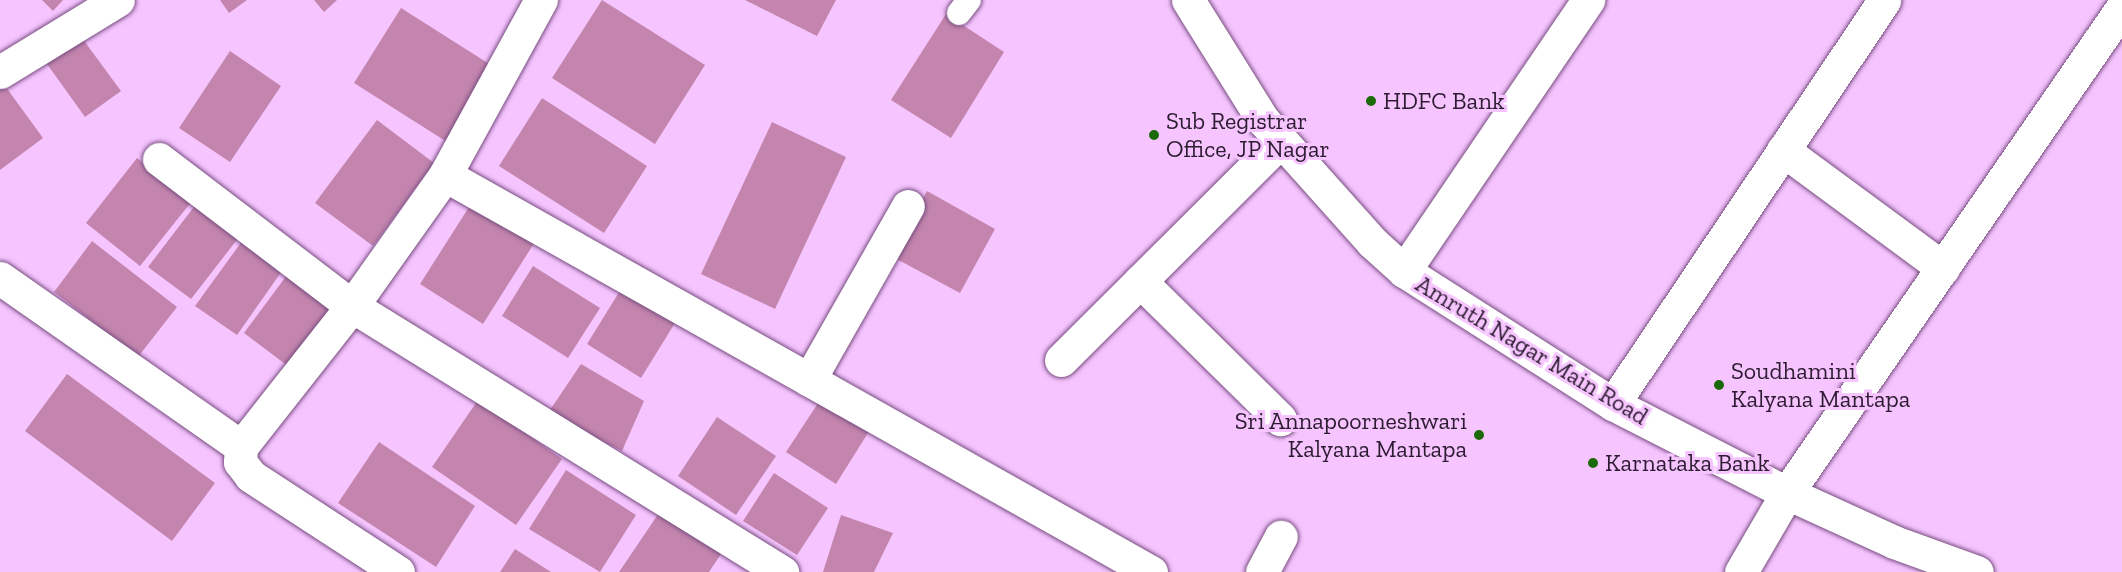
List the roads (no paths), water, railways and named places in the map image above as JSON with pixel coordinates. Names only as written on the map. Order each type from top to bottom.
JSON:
[{"type":"street","points":[[0,72],[118,0]]},
{"type":"street","points":[[398,572],[250,476],[240,462],[241,447],[352,306],[445,175],[541,0]]},
{"type":"street","name":"Amruth Nagar Main Road","points":[[1188,0],[1247,98],[1281,141],[1372,242],[1404,271],[1613,404],[1787,493],[1894,542],[1977,572]]},
{"type":"street","points":[[1404,271],[1588,0]]},
{"type":"street","points":[[1613,404],[1884,0]]},
{"type":"street","points":[[1742,572],[1787,493],[2122,8]]},
{"type":"street","points":[[1061,360],[1281,141]]},
{"type":"street","points":[[1783,150],[1943,268]]},
{"type":"street","points":[[159,159],[352,306],[782,572]]},
{"type":"street","points":[[445,175],[1151,572]]},
{"type":"street","points":[[809,380],[908,206]]},
{"type":"street","points":[[0,278],[241,447]]},
{"type":"street","points":[[1140,281],[1280,419]]},
{"type":"street","points":[[1262,572],[1281,537]]},
{"type":"place","name":"HDFC Bank","points":[[1371,101]]},
{"type":"place","name":"Sub Registrar Office, JP Nagar","points":[[1154,135]]},
{"type":"place","name":"Soudhamini Kalyana Mantapa","points":[[1719,385]]},
{"type":"place","name":"Sri Annapoorneshwari Kalyana Mantapa","points":[[1479,435]]},
{"type":"place","name":"Karnataka Bank","points":[[1593,463]]}]
